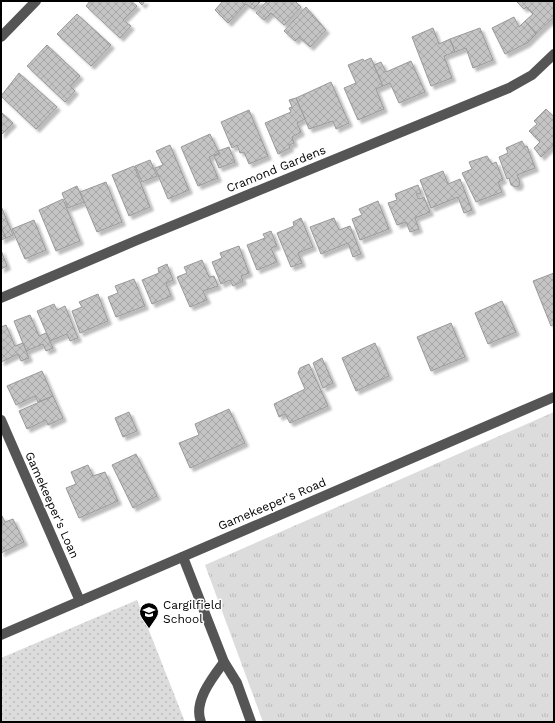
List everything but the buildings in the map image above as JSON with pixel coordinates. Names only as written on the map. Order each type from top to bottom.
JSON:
[{"type":"street","points":[[1,37],[36,1]]},
{"type":"street","name":"Cramond Gardens","points":[[1,298],[135,241],[509,88],[532,75],[554,54]]},
{"type":"street","name":"Gamekeeper's Road","points":[[1,635],[554,397]]},
{"type":"street","name":"Gamekeeper's Loan","points":[[1,420],[80,601]]},
{"type":"street","points":[[183,557],[224,662],[237,683],[251,722]]},
{"type":"street","points":[[201,722],[198,708],[202,698],[224,662]]},
{"type":"green space","points":[[554,412],[554,722],[263,722],[205,565]]},
{"type":"green space","points":[[137,600],[185,722],[1,722],[1,658]]},
{"type":"place","name":"Cargilfield School","points":[[149,629]]}]
